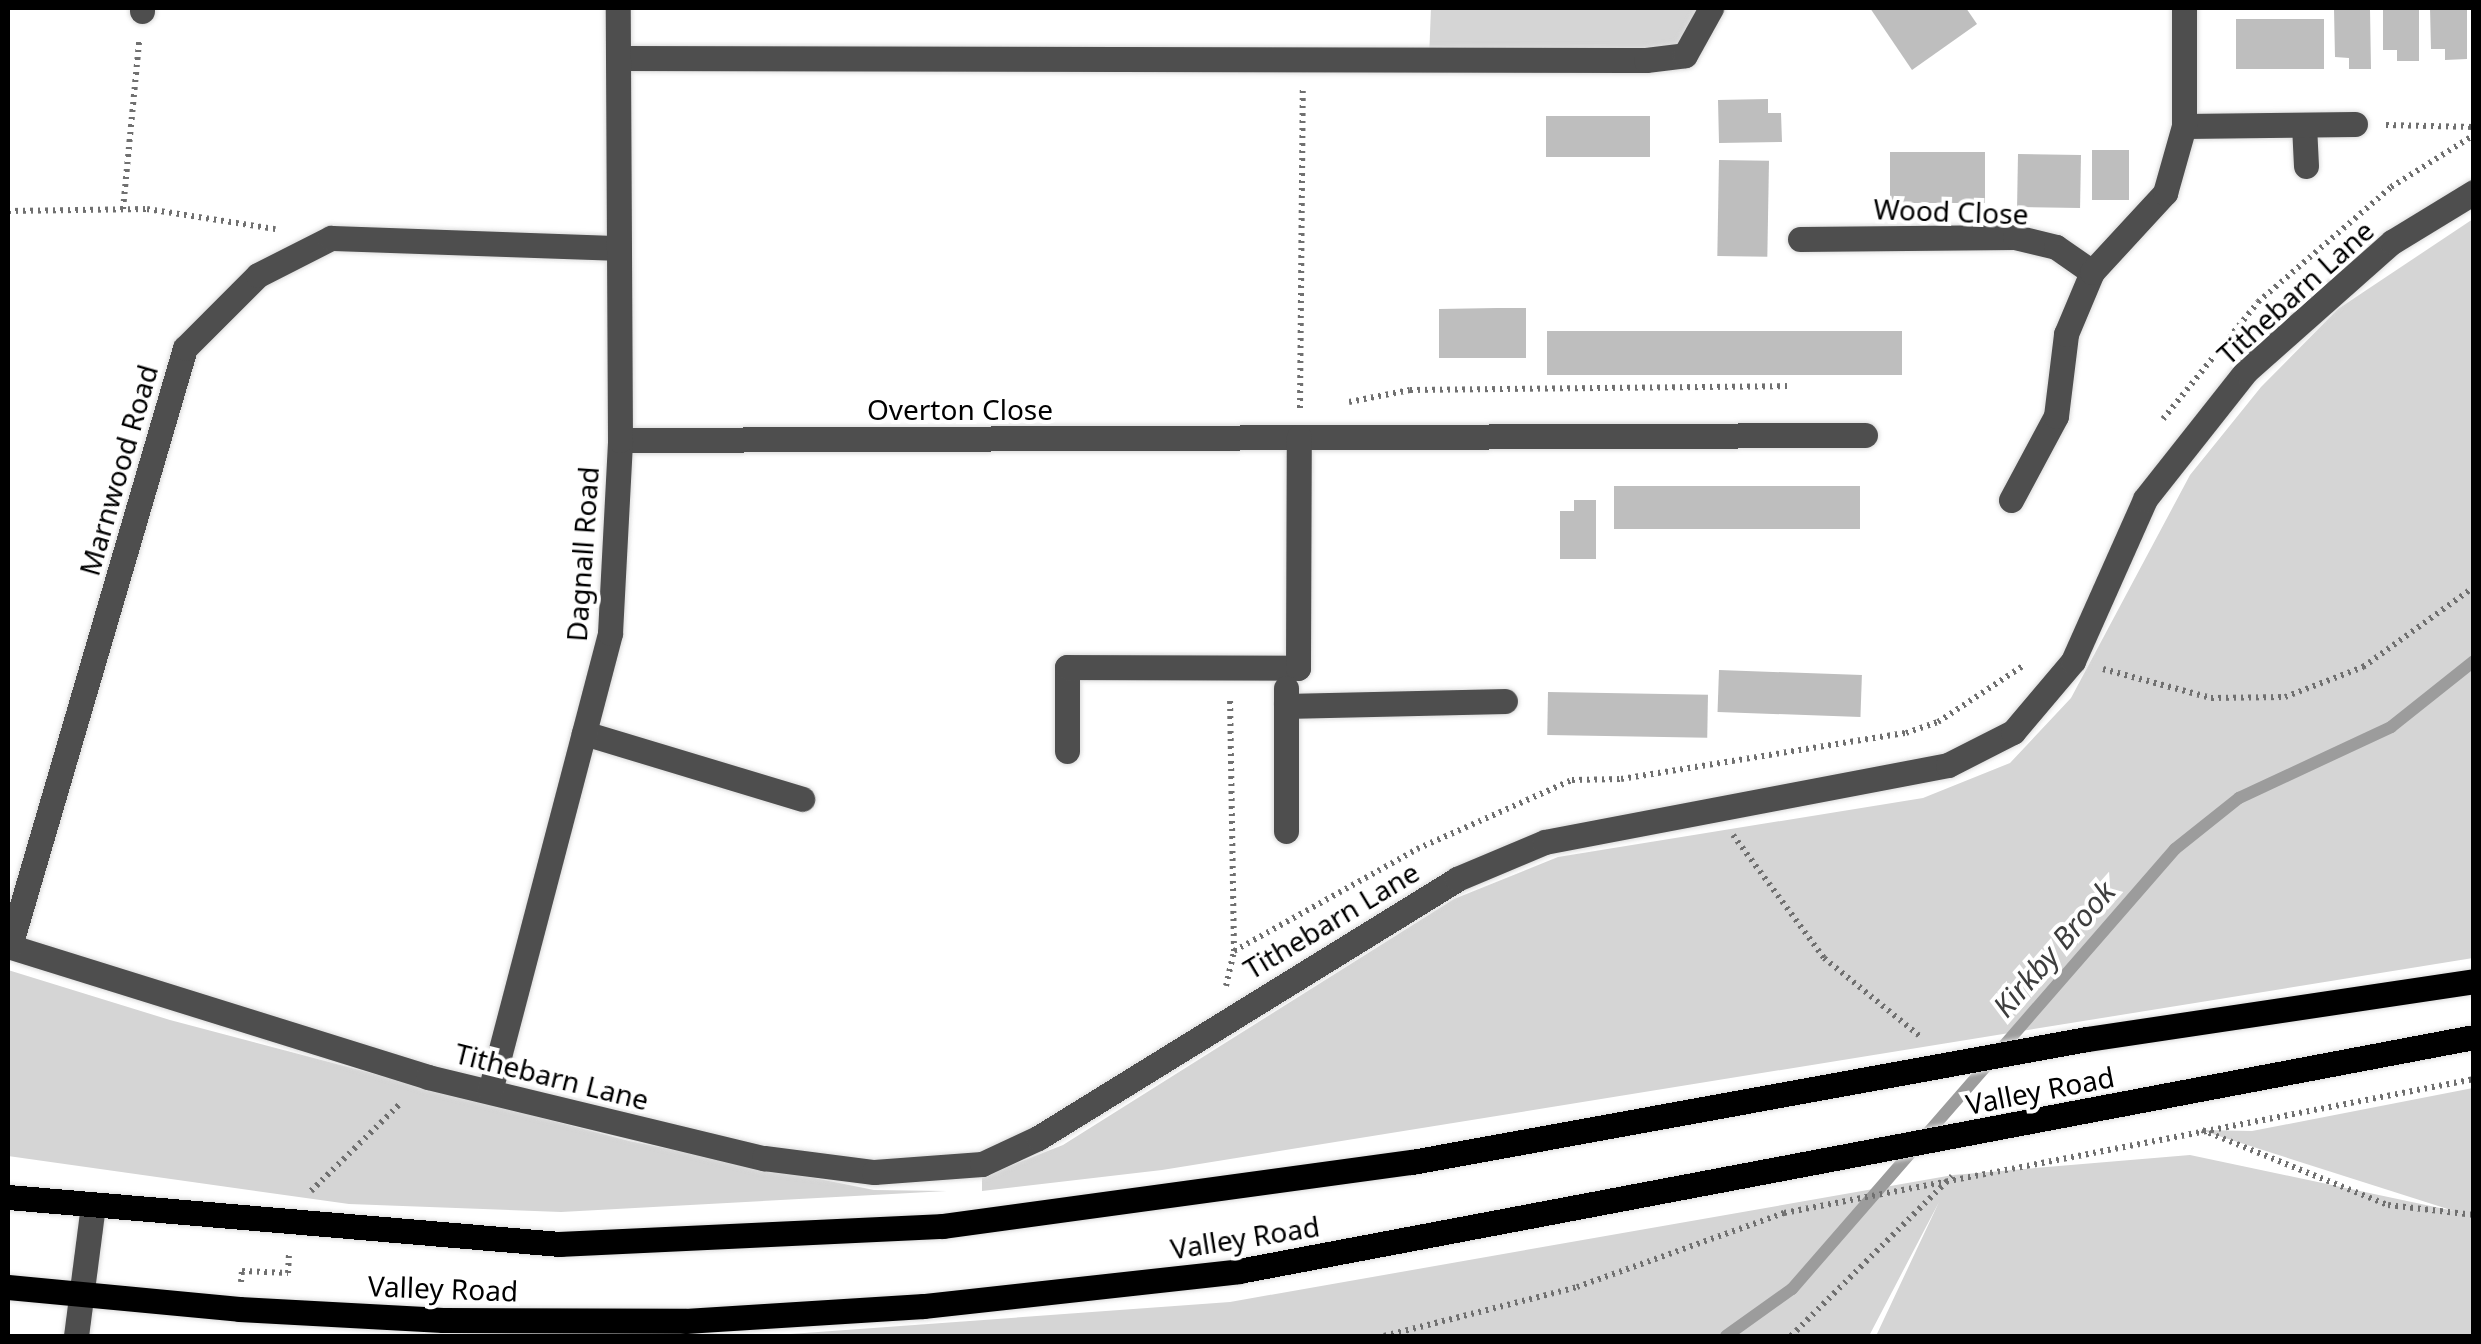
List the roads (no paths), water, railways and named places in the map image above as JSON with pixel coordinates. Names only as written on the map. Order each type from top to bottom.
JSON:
[{"type":"main road","name":"Valley Road","points":[[8,1197],[560,1244],[943,1226],[1224,1192],[1932,1070],[2087,1039],[2474,981]]},
{"type":"main road","name":"Valley Road","points":[[8,1286],[82,1297],[443,1320],[684,1321],[924,1306],[1240,1271],[2474,1037]]},
{"type":"street","name":"Dagnall Road","points":[[490,1091],[610,633],[620,440],[616,248],[618,8]]},
{"type":"street","points":[[619,58],[1646,60],[1685,54],[1712,8]]},
{"type":"street","points":[[2010,500],[2056,416],[2066,334],[2092,272],[2166,193],[2184,126],[2184,8]]},
{"type":"street","points":[[2184,126],[2355,124]]},
{"type":"street","points":[[2304,125],[2306,166]]},
{"type":"street","name":"Tithebarn Lane","points":[[9,946],[490,1091],[764,1158],[874,1172],[982,1164],[1038,1138],[1457,880],[1545,842],[1718,813],[1948,766],[2012,732],[2073,661],[2145,499],[2246,371],[2392,242],[2474,192]]},
{"type":"street","name":"Wood Close","points":[[1800,239],[2015,237],[2056,247],[2092,272]]},
{"type":"street","name":"Marnwood Road","points":[[9,946],[184,348],[258,275],[330,238],[616,248]]},
{"type":"street","points":[[1067,752],[1067,666],[1298,668],[1300,425]]},
{"type":"street","name":"Overton Close","points":[[620,440],[1300,425],[1865,435]]},
{"type":"street","points":[[1286,668],[1286,832]]},
{"type":"street","points":[[1286,706],[1506,701]]},
{"type":"street","points":[[584,734],[802,799]]},
{"type":"street","points":[[76,1336],[93,1204]]},
{"type":"waterway","name":"Kirkby Brook","points":[[1726,1336],[1792,1289],[2175,849],[2239,798],[2391,727],[2474,661]]}]
